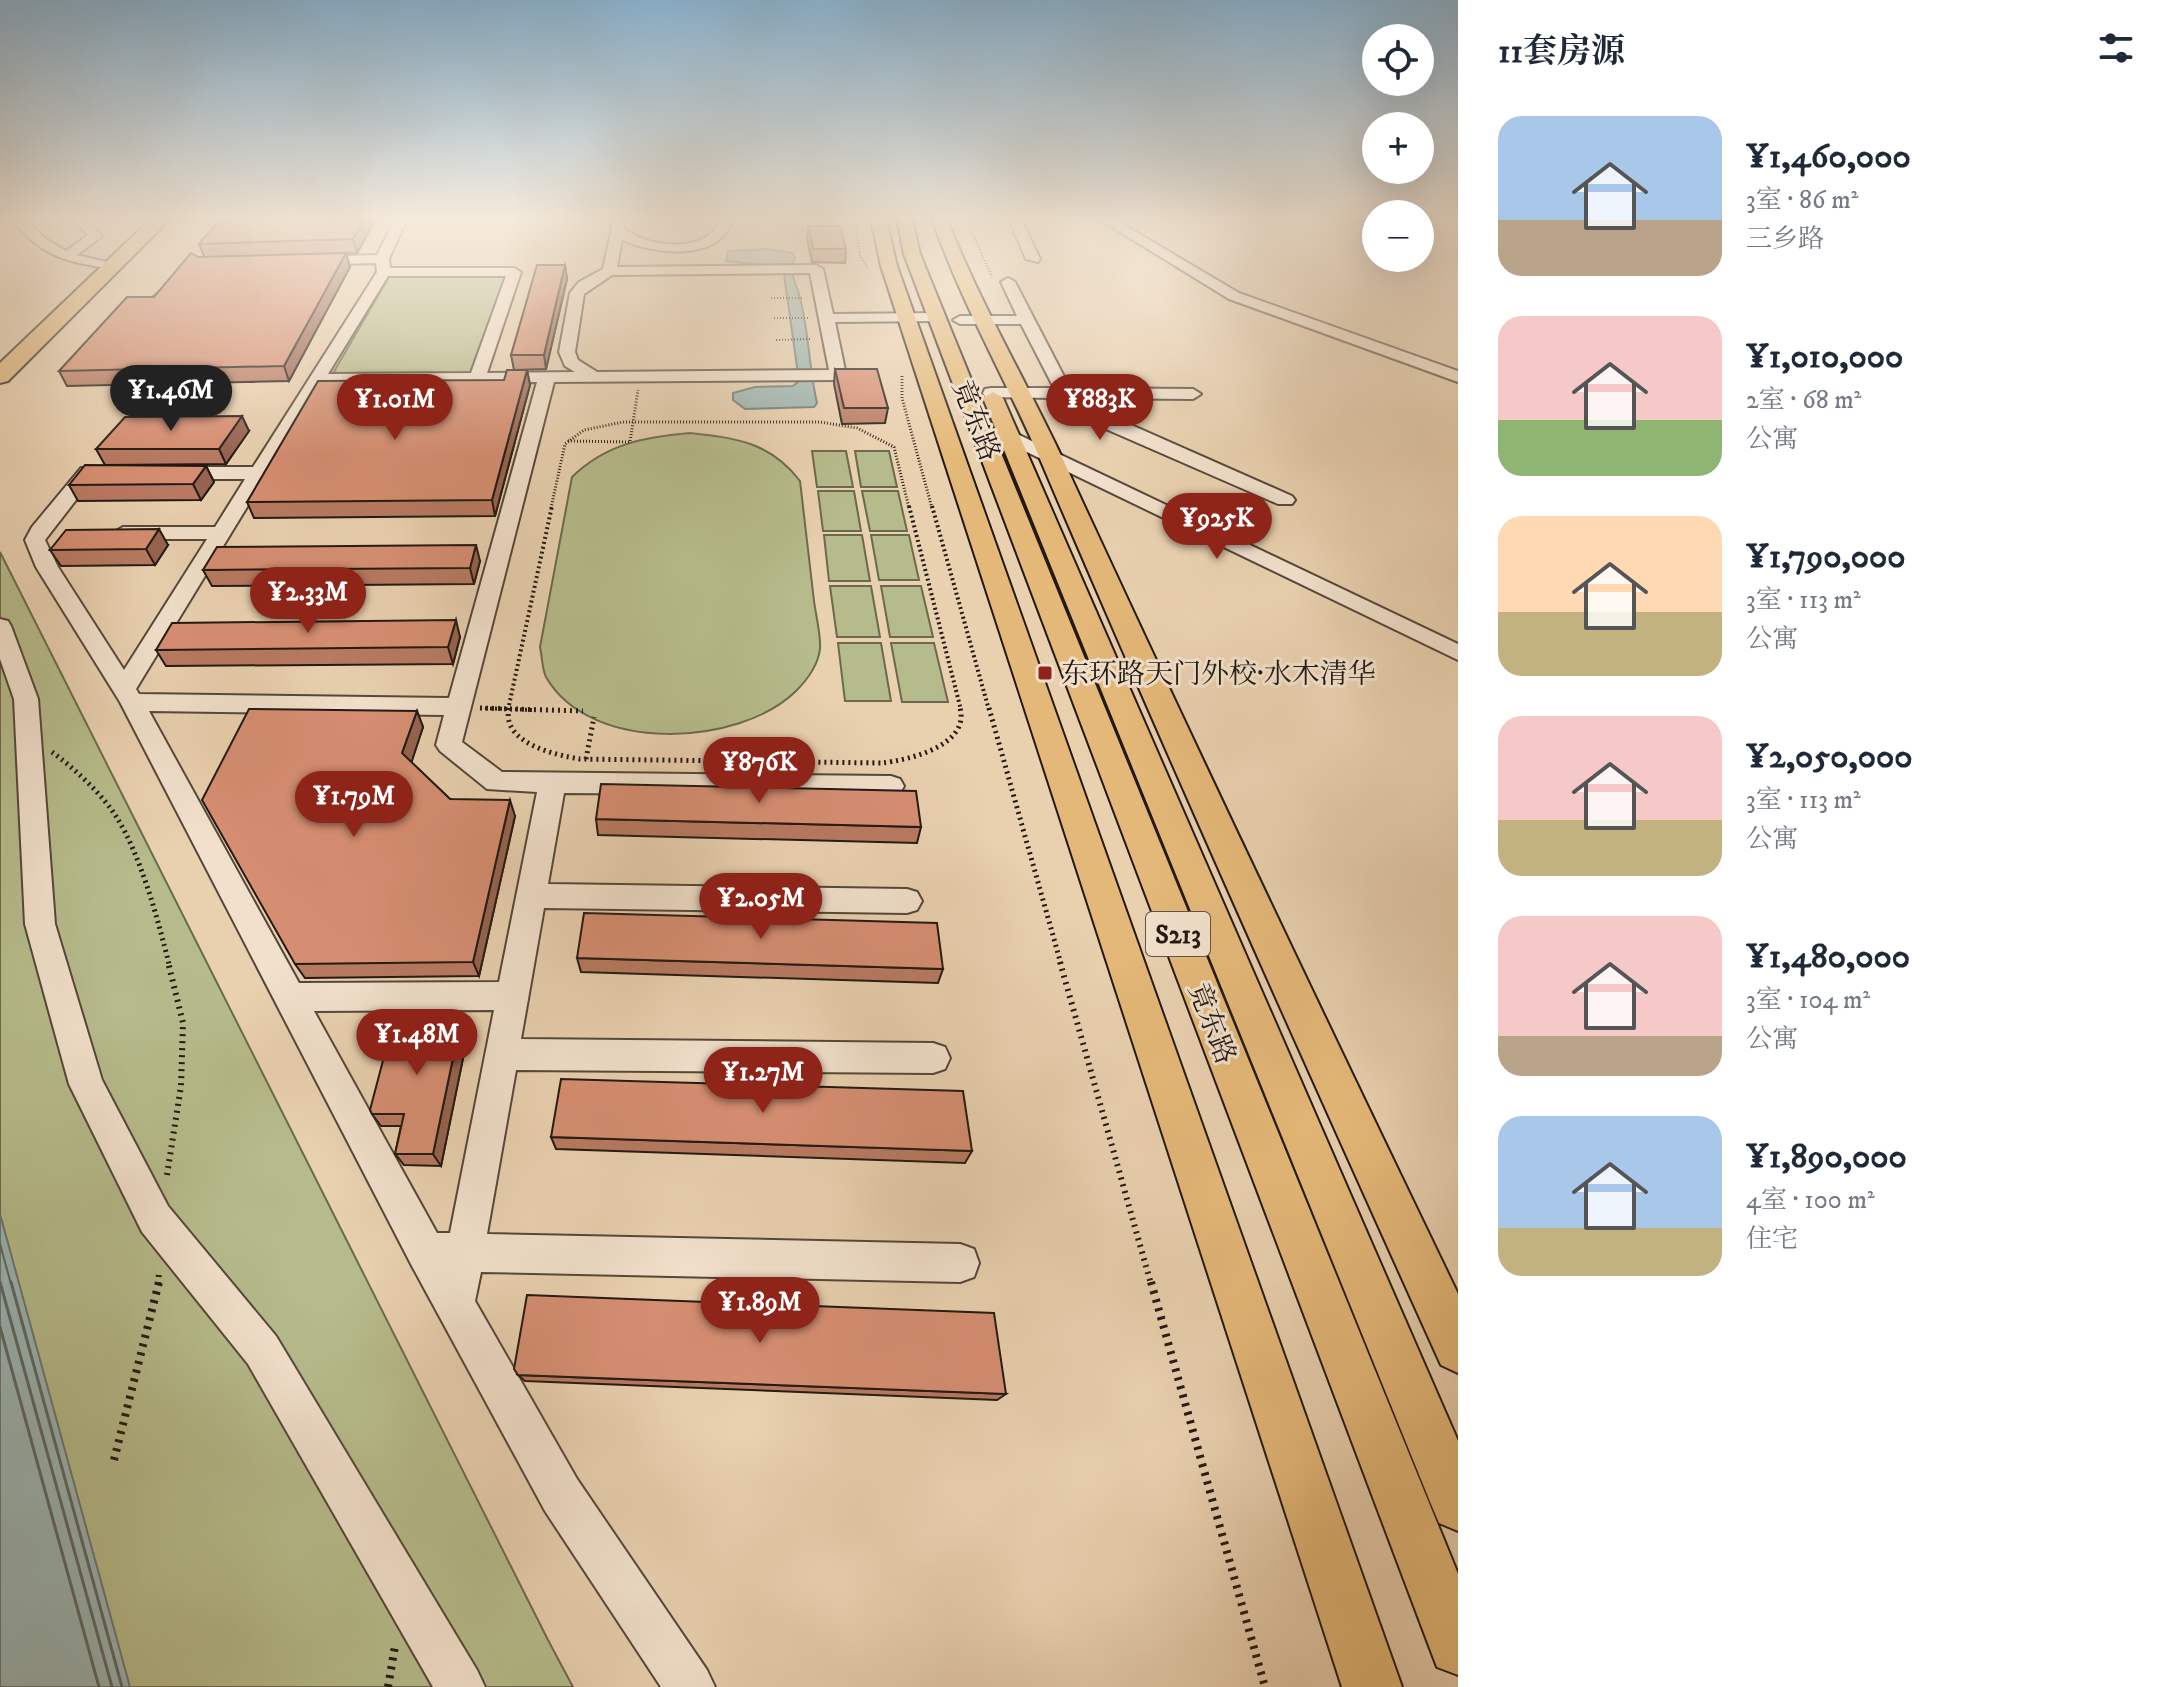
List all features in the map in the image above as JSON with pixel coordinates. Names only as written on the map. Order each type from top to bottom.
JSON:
[{"type":"highway","points":[[0,376],[79,298]]},
{"type":"main road","points":[[917,298],[935,318]]},
{"type":"main road","name":"竟东路","points":[[928,298],[996,437],[1458,1504]]},
{"type":"main road","name":"竟东路","points":[[935,298],[935,318],[1004,393],[996,437],[1458,1646]]},
{"type":"main road","points":[[936,298],[935,318],[1117,942],[1372,1687]]},
{"type":"main road","points":[[1004,393],[1050,457],[1115,606],[1458,1348]]},
{"type":"street","points":[[128,695],[365,298]]},
{"type":"street","points":[[477,378],[511,298]]},
{"type":"street","points":[[576,298],[567,352],[571,363],[594,377]]},
{"type":"street","points":[[318,379],[838,375],[822,298]]},
{"type":"street","points":[[1015,298],[1070,404],[1082,412],[1285,500]]},
{"type":"street","points":[[1239,298],[1458,377]]},
{"type":"street","points":[[826,318],[1026,320]]},
{"type":"street","points":[[547,377],[449,745],[496,782],[891,786]]},
{"type":"street","points":[[1004,393],[1193,394]]},
{"type":"street","points":[[996,437],[1050,457],[1458,653]]},
{"type":"street","points":[[260,473],[88,472],[35,540],[47,567],[128,695],[290,997],[446,1252],[455,1304],[561,1495],[690,1687]]},
{"type":"street","points":[[38,533],[69,533]]},
{"type":"street","points":[[99,533],[222,533]]},
{"type":"street","points":[[0,626],[26,699],[40,924],[86,1084],[161,1227],[262,1350],[460,1687]]},
{"type":"street","points":[[128,695],[459,707]]},
{"type":"street","points":[[446,1252],[502,1054],[552,783]]},
{"type":"street","points":[[531,896],[907,901]]},
{"type":"street","points":[[290,997],[513,996]]},
{"type":"street","points":[[502,1054],[933,1058]]},
{"type":"street","points":[[446,1252],[960,1263]]},
{"type":"path","points":[[771,298],[822,298]]},
{"type":"path","points":[[908,298],[935,318],[899,363],[902,398],[1265,1687]]},
{"type":"path","points":[[774,318],[826,318]]},
{"type":"path","points":[[776,340],[830,339]]},
{"type":"path","points":[[567,441],[630,442],[639,377]]},
{"type":"path","points":[[634,422],[829,423],[857,428],[894,447],[962,714],[957,730],[946,743],[930,754],[911,761],[882,763],[586,759],[539,750],[527,742],[510,725],[509,708],[567,441],[592,427],[634,422]]},
{"type":"path","points":[[459,707],[583,711]]},
{"type":"path","points":[[586,759],[594,717]]},
{"type":"path","points":[[30,736],[68,764],[117,817],[144,880],[164,944],[183,1023],[181,1086],[161,1227],[158,1292],[114,1460]]},
{"type":"green space","points":[[377,298],[498,298],[470,374],[332,375]]},
{"type":"green space","points":[[690,433],[751,444],[777,458],[800,481],[820,638],[819,655],[811,672],[796,691],[771,710],[739,723],[703,731],[666,734],[629,730],[596,720],[567,702],[546,677],[544,670],[540,647],[572,477],[598,457],[626,444]]},
{"type":"green space","points":[[812,451],[846,451],[853,487],[817,487]]},
{"type":"green space","points":[[855,451],[889,451],[897,487],[861,487]]},
{"type":"green space","points":[[818,491],[854,491],[861,531],[823,531]]},
{"type":"green space","points":[[862,491],[898,491],[907,531],[870,531]]},
{"type":"green space","points":[[824,535],[862,535],[870,581],[829,581]]},
{"type":"green space","points":[[871,535],[909,535],[919,580],[879,580]]},
{"type":"green space","points":[[0,552],[548,1640],[573,1687],[0,1687]]},
{"type":"green space","points":[[830,586],[871,586],[880,637],[837,637]]},
{"type":"green space","points":[[881,586],[921,586],[933,637],[890,637]]},
{"type":"green space","points":[[838,643],[881,643],[891,701],[845,701]]},
{"type":"green space","points":[[891,643],[934,643],[948,702],[902,702]]},
{"type":"water","points":[[787,298],[800,298],[817,403],[814,407],[745,409],[733,400],[733,393],[755,387],[793,386],[799,381]]},
{"type":"water","points":[[0,1214],[130,1687],[0,1687]]},
{"type":"building","points":[[126,298],[321,298],[284,366],[59,371]]},
{"type":"building","points":[[528,298],[557,298],[544,355],[511,355]]},
{"type":"building","points":[[835,369],[877,369],[888,408],[844,408]]},
{"type":"building","points":[[507,370],[527,370],[492,500],[247,502],[318,381],[504,380]]},
{"type":"building","points":[[242,416],[219,449],[96,449],[125,417]]},
{"type":"building","points":[[85,465],[206,466],[193,484],[69,485]]},
{"type":"building","points":[[159,529],[146,549],[50,550],[66,530]]},
{"type":"building","points":[[476,545],[470,568],[203,570],[217,547]]},
{"type":"building","points":[[456,620],[448,647],[156,650],[172,623]]},
{"type":"building","points":[[249,709],[417,711],[402,753],[450,799],[510,800],[473,962],[295,964],[202,800]]},
{"type":"building","points":[[601,784],[916,791],[921,827],[596,819]]},
{"type":"building","points":[[584,913],[937,923],[943,969],[577,958]]},
{"type":"building","points":[[395,1015],[462,1015],[433,1154],[395,1154],[404,1114],[372,1114],[370,1110]]},
{"type":"building","points":[[561,1079],[963,1091],[972,1151],[551,1137]]},
{"type":"building","points":[[527,1295],[994,1313],[1006,1394],[518,1375],[514,1369]]},
{"type":"place","name":"东环路天门外校·水木清华","points":[[1045,673]]}]
